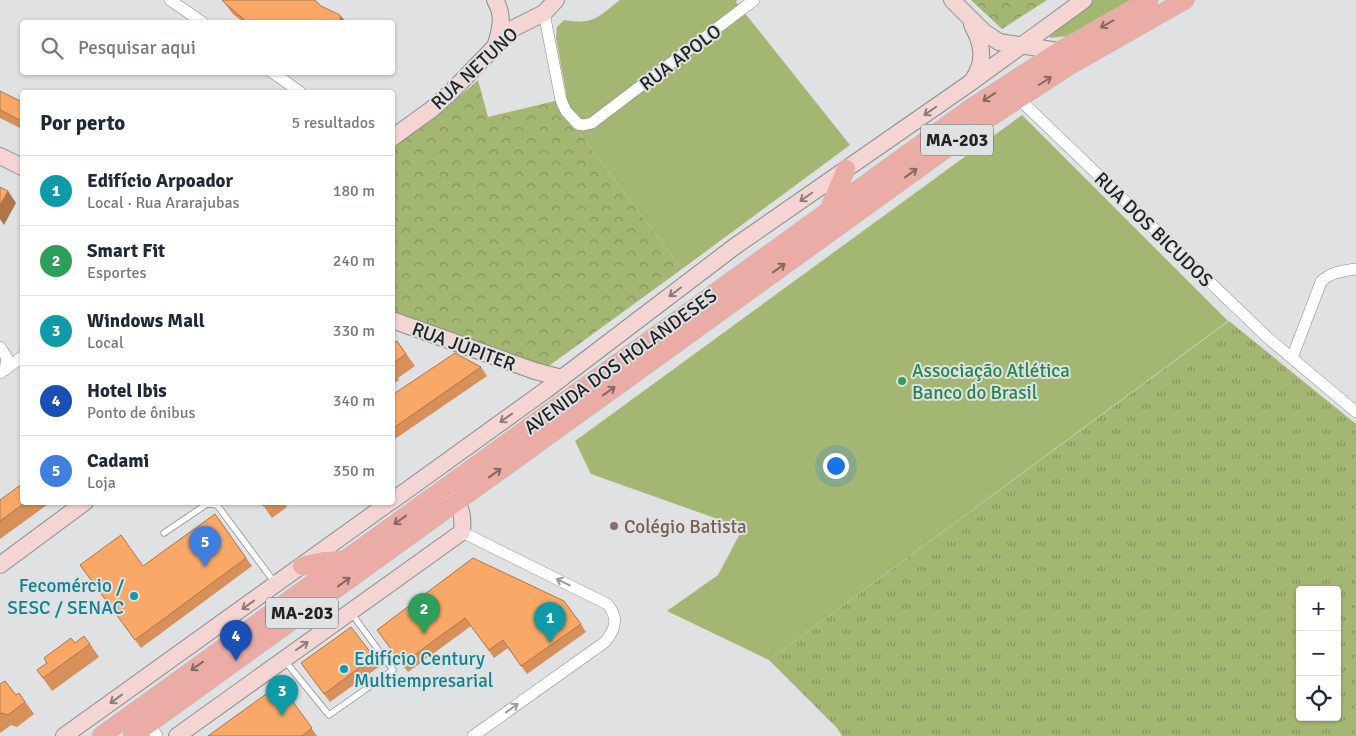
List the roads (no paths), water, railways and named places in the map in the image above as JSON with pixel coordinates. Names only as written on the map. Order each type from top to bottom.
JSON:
[{"type":"main road","name":"RUA NETUNO","points":[[395,136],[432,109],[512,29],[544,13],[556,0]]},
{"type":"main road","points":[[952,0],[993,38],[1008,44],[1059,51]]},
{"type":"main road","name":"AVENIDA DOS HOLANDESES","points":[[395,499],[546,390],[734,247],[970,83],[1084,0]]},
{"type":"main road","name":"AVENIDA DOS HOLANDESES","points":[[100,736],[971,108],[1059,51],[1149,0]]},
{"type":"main road","name":"AVENIDA DOS HOLANDESES","points":[[132,736],[153,730],[456,502],[1018,98],[1085,56],[1185,0]]},
{"type":"main road","points":[[496,1],[509,14],[528,20]]},
{"type":"main road","points":[[495,46],[502,22],[500,8],[496,1]]},
{"type":"main road","points":[[966,14],[979,36],[983,54],[979,70],[970,83]]},
{"type":"main road","points":[[0,156],[20,166]]},
{"type":"main road","points":[[828,212],[846,169]]},
{"type":"main road","name":"RUA JÚPITER","points":[[395,321],[535,371],[562,378]]},
{"type":"main road","name":"RUA JÚPITER","points":[[535,371],[542,379],[548,402],[553,410]]},
{"type":"main road","points":[[553,410],[558,415],[569,420]]},
{"type":"main road","points":[[177,736],[462,532],[462,510],[456,502],[440,492]]},
{"type":"main road","points":[[0,565],[81,505]]},
{"type":"main road","name":"AVENIDA DOS HOLANDESES","points":[[64,736],[387,505]]},
{"type":"main road","points":[[302,566],[324,561],[346,560]]},
{"type":"street","points":[[170,0],[199,20]]},
{"type":"street","name":"RUA APOLO","points":[[544,13],[561,100],[566,111],[578,124],[583,125],[592,123],[754,0]]},
{"type":"street","points":[[276,75],[297,90]]},
{"type":"street","name":"RUA DOS BICUDOS","points":[[1018,98],[1268,338],[1356,412]]},
{"type":"street","points":[[1292,358],[1321,282],[1333,274],[1356,268]]},
{"type":"street","points":[[0,346],[20,355]]},
{"type":"street","points":[[0,346],[7,358],[2,372]]},
{"type":"street","points":[[2,372],[20,358]]},
{"type":"street","points":[[462,532],[607,604],[612,609],[615,617],[615,626],[612,634],[605,642],[473,736]]},
{"type":"lane","points":[[164,533],[205,505]]},
{"type":"lane","points":[[217,505],[276,585]]},
{"type":"lane","points":[[284,659],[329,715],[393,670],[351,612]]},
{"type":"place","name":"Associação Atlética Banco do Brasil","points":[[902,381]]},
{"type":"place","name":"Colégio Batista","points":[[614,526]]},
{"type":"place","name":"Cadami","points":[[205,567]]},
{"type":"place","name":"Fecomércio / SESC / SENAC","points":[[134,596]]},
{"type":"place","name":"Smart Fit","points":[[424,634]]},
{"type":"place","name":"Edifício Arpoador","points":[[550,643]]},
{"type":"place","name":"Hotel Ibis","points":[[236,661]]},
{"type":"place","name":"Edifício Century Multiempresarial","points":[[344,669]]},
{"type":"place","name":"Windows Mall","points":[[282,716]]}]
